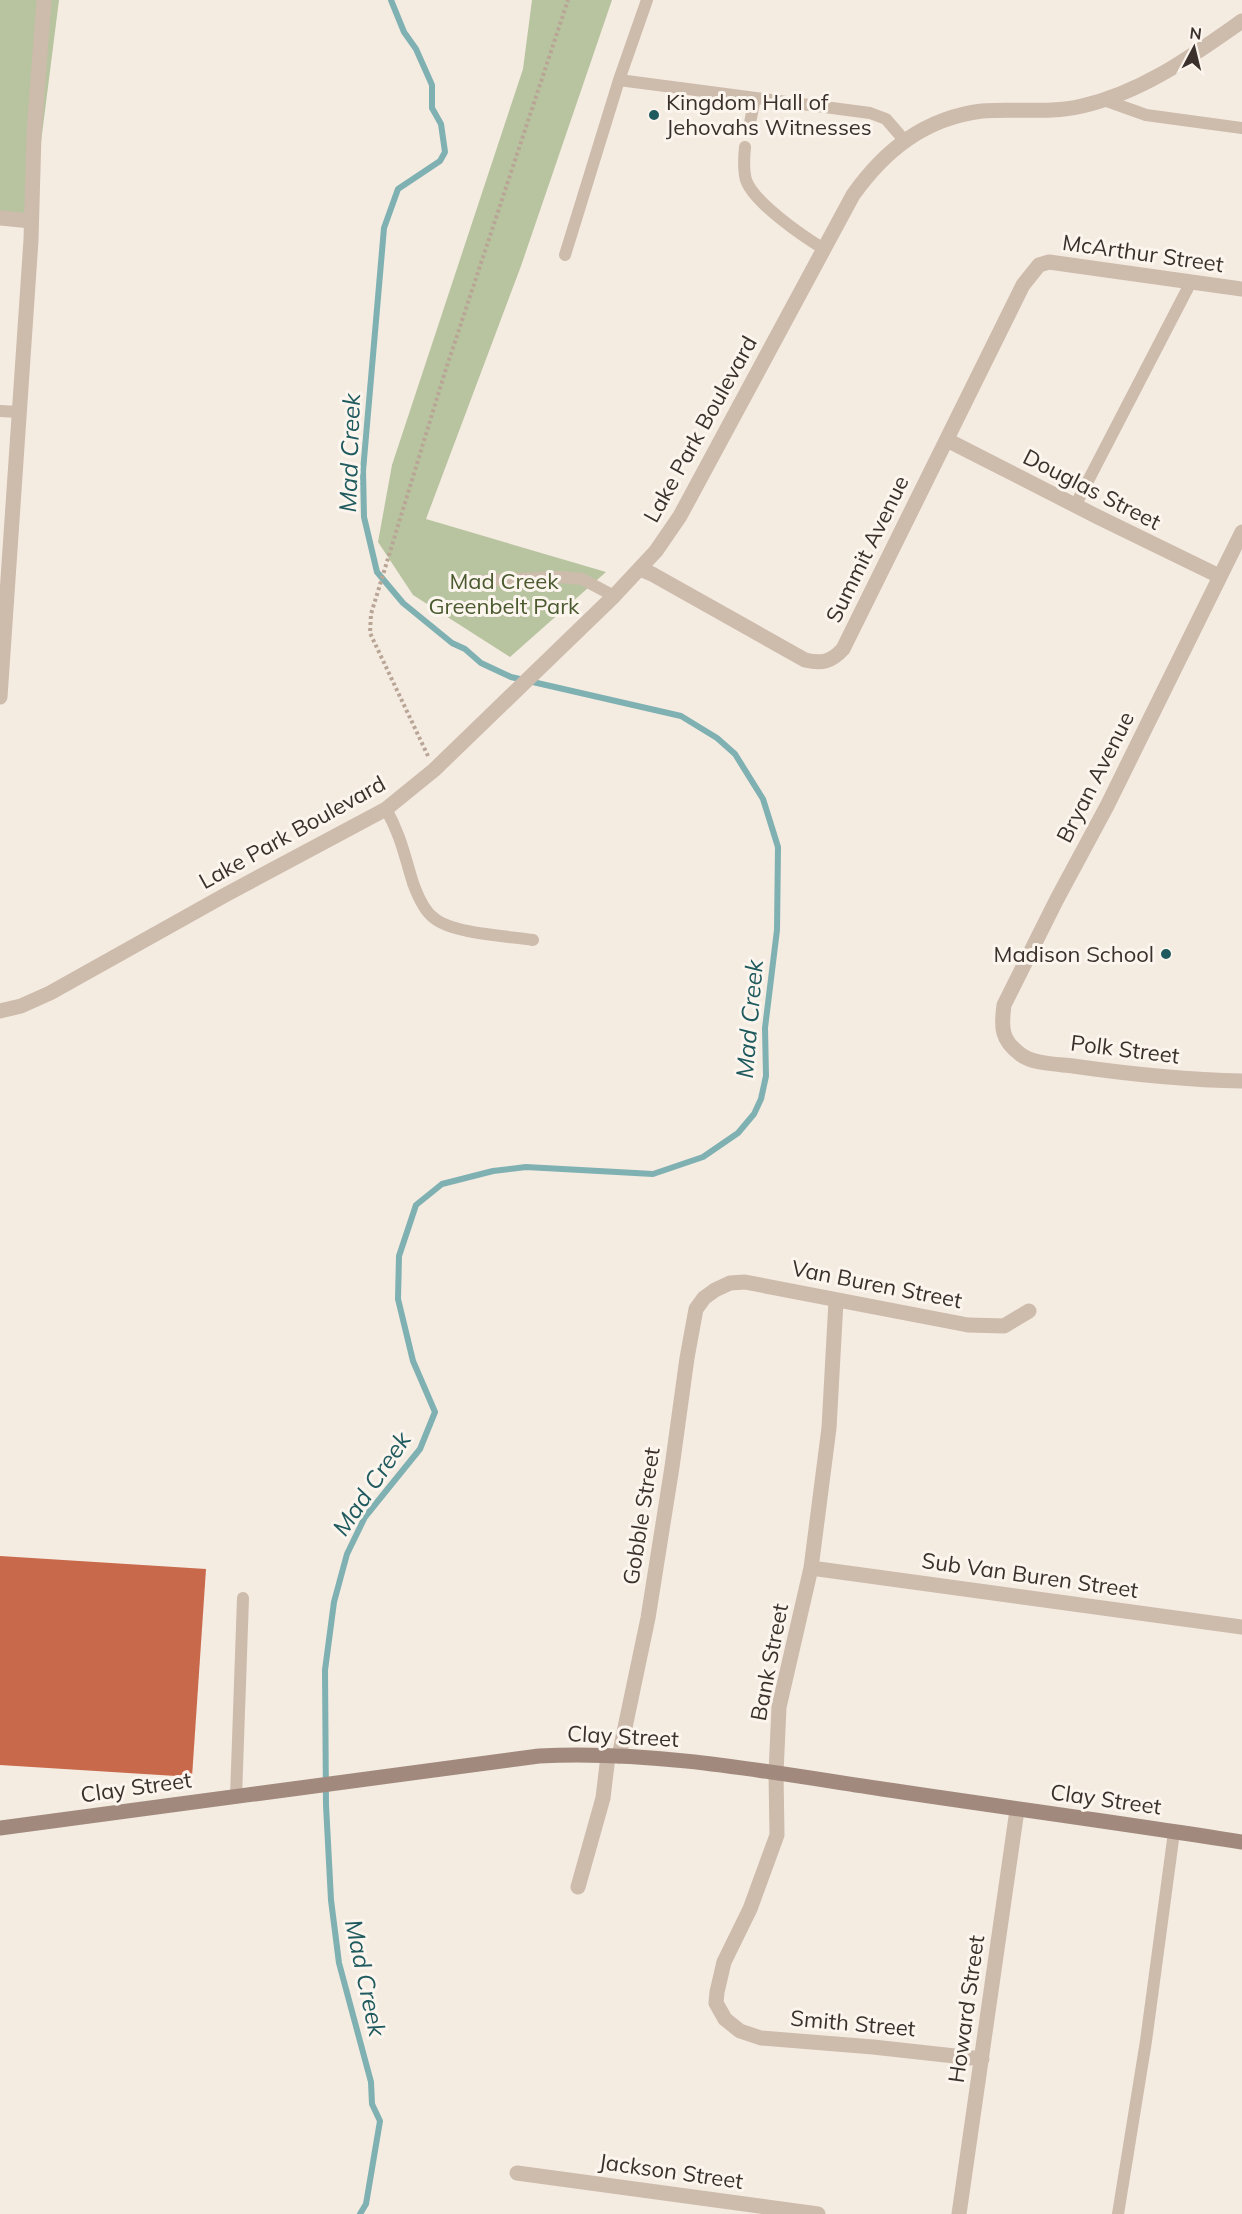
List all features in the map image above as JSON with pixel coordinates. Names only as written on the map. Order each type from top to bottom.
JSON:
[{"type":"main road","name":"Clay Street","points":[[0,1828],[539,1756],[578,1754],[667,1760],[776,1773],[1242,1842]]},
{"type":"street","points":[[0,697],[3,600],[19,412],[34,133],[44,0]]},
{"type":"street","name":"Lake Park Boulevard","points":[[0,1011],[21,1006],[50,993],[226,894],[386,809],[434,770],[485,721],[640,569],[680,516],[853,195],[871,170],[905,141],[926,127],[957,116],[983,111],[1053,110],[1081,107],[1124,93],[1152,81],[1242,21]]},
{"type":"street","points":[[0,218],[31,221]]},
{"type":"street","name":"McArthur Street","points":[[1039,265],[1049,262],[1242,289]]},
{"type":"street","name":"Summit Avenue","points":[[640,569],[652,573],[805,660],[818,663],[833,659],[843,649],[1023,285],[1039,265]]},
{"type":"street","name":"Douglas Street","points":[[946,440],[1219,576]]},
{"type":"street","name":"Bryan Avenue","points":[[1008,1043],[1001,1023],[1004,1005],[1107,806],[1242,532]]},
{"type":"street","name":"Polk Street","points":[[1008,1043],[1021,1055],[1039,1061],[1131,1075],[1242,1081]]},
{"type":"street","name":"Van Buren Street","points":[[715,1290],[730,1283],[746,1282],[768,1285],[836,1301],[854,1302],[968,1325],[1004,1326],[1029,1311]]},
{"type":"street","name":"Gobble Street","points":[[578,1887],[614,1756],[648,1618],[696,1309],[704,1298],[715,1290]]},
{"type":"street","name":"Bank Street","points":[[725,2019],[716,2003],[724,1962],[750,1909],[777,1834],[776,1773],[780,1707],[811,1568],[829,1428],[836,1301]]},
{"type":"street","name":"Sub Van Buren Street","points":[[811,1568],[1242,1627]]},
{"type":"street","name":"Howard Street","points":[[958,2214],[1017,1810]]},
{"type":"street","name":"Smith Street","points":[[725,2019],[740,2031],[761,2038],[982,2059]]},
{"type":"street","name":"Jackson Street","points":[[517,2173],[818,2214]]},
{"type":"lane","points":[[565,255],[646,0]]},
{"type":"lane","points":[[620,80],[870,113],[886,119],[905,141]]},
{"type":"lane","points":[[750,123],[755,98]]},
{"type":"lane","points":[[1104,100],[1146,115],[1242,128]]},
{"type":"lane","points":[[745,147],[745,171],[753,192],[799,234],[824,249]]},
{"type":"lane","points":[[1075,506],[1191,282]]},
{"type":"lane","points":[[0,411],[19,412]]},
{"type":"lane","points":[[462,582],[559,577],[582,579],[614,596]]},
{"type":"lane","points":[[386,809],[404,846],[414,886],[422,903],[434,918],[453,928],[533,940]]},
{"type":"lane","points":[[236,1797],[243,1598]]},
{"type":"lane","points":[[1118,2214],[1146,2041],[1174,1832]]},
{"type":"path","points":[[434,770],[370,633],[371,614],[449,361],[568,0]]},
{"type":"green space","points":[[0,0],[59,0],[31,221],[0,218]]},
{"type":"green space","name":"Mad Creek Greenbelt Park","points":[[532,0],[612,0],[521,266],[426,519],[606,572],[510,657],[413,595],[378,542],[392,465],[523,69]]},
{"type":"building","points":[[0,1556],[206,1569],[192,1777],[0,1765]]},
{"type":"waterway","name":"Mad Creek","points":[[360,2214],[366,2204],[380,2121],[372,2104],[371,2082],[339,1963],[331,1900],[326,1805],[325,1670],[334,1602],[347,1554],[365,1517],[420,1449],[435,1412],[413,1361],[398,1299],[399,1256],[416,1205],[442,1184],[493,1171],[526,1167],[653,1174],[703,1157],[738,1133],[754,1114],[761,1099],[766,1076],[765,1028],[777,930],[778,847],[763,799],[735,754],[717,738],[681,716],[511,677],[481,663],[465,649],[452,643],[403,603],[377,572],[364,517],[363,471],[384,228],[398,189],[440,161],[445,152],[441,124],[432,108],[432,85],[416,49],[404,32],[391,0]]},
{"type":"place","name":"Kingdom Hall of Jehovahs Witnesses","points":[[654,115]]},
{"type":"place","name":"Madison School","points":[[1166,954]]}]
